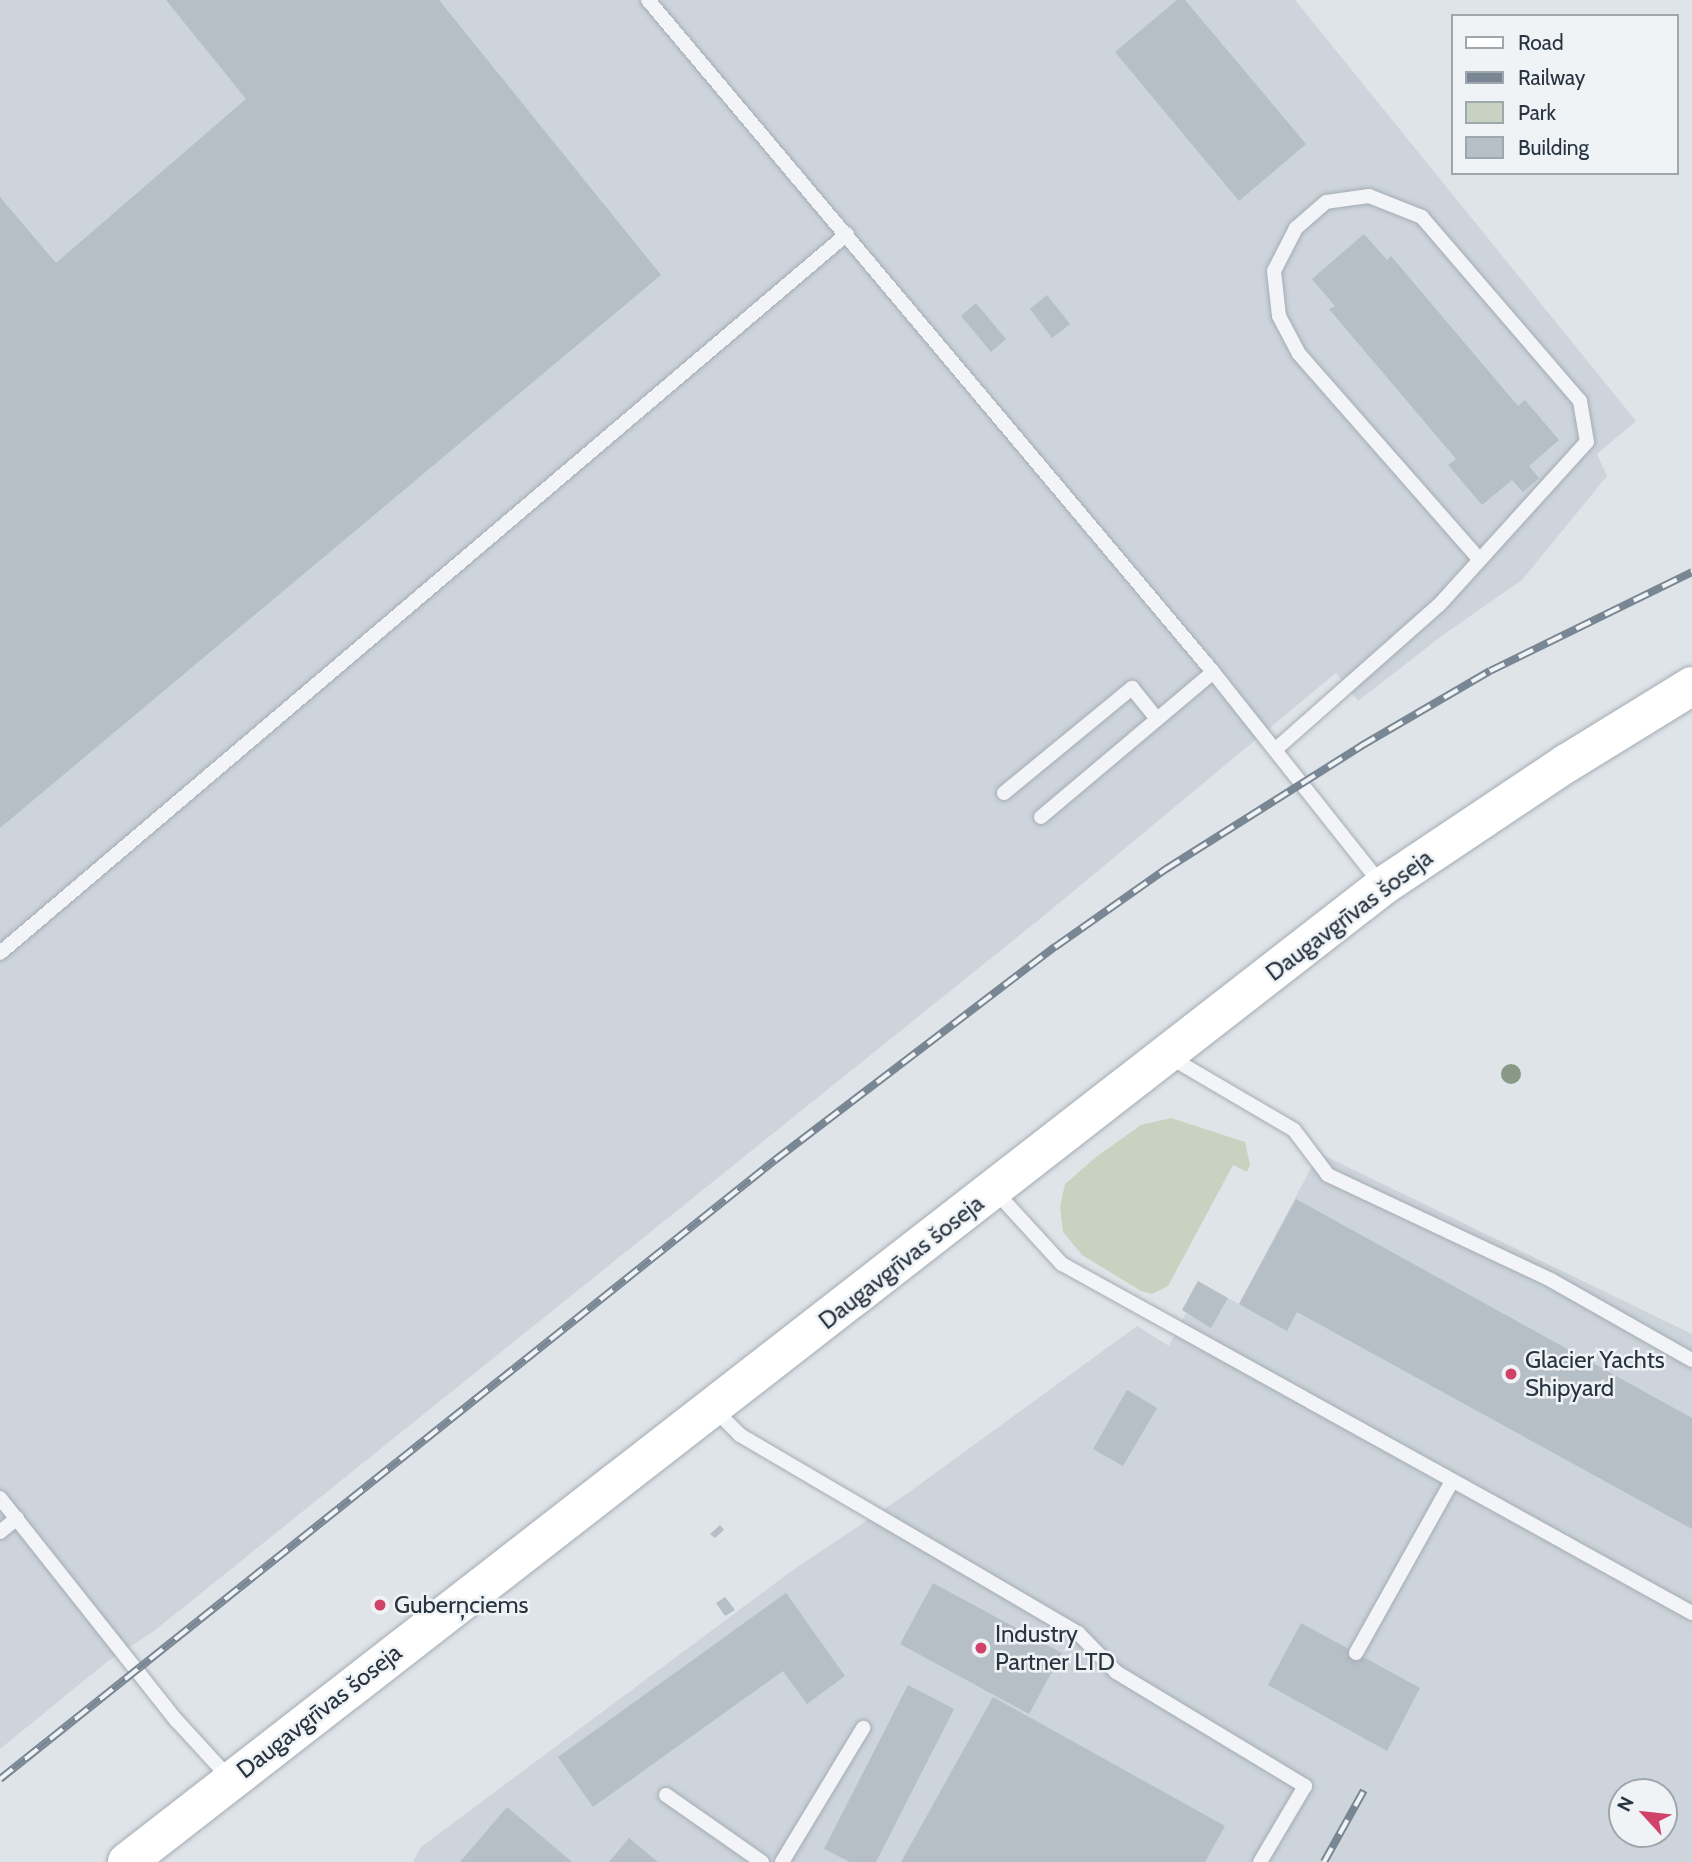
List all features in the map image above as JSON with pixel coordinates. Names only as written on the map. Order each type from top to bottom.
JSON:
[{"type":"main road","name":"Daugavgrīvas šoseja","points":[[133,1860],[231,1780],[1383,886],[1567,763],[1692,686]]},
{"type":"lane","points":[[648,0],[1213,672],[1383,886]]},
{"type":"lane","points":[[1276,748],[1439,605],[1587,442],[1580,401],[1422,217],[1369,197],[1326,202],[1296,228],[1274,271],[1279,316],[1298,354],[1479,559]]},
{"type":"lane","points":[[0,953],[847,234]]},
{"type":"lane","points":[[1041,817],[1213,672]]},
{"type":"lane","points":[[1004,793],[1132,688],[1157,719]]},
{"type":"lane","points":[[1165,1055],[1294,1130],[1328,1175],[1551,1280],[1692,1360]]},
{"type":"lane","points":[[994,1190],[1062,1264],[1692,1613]]},
{"type":"lane","points":[[712,1407],[740,1435],[1078,1633],[1116,1672],[1305,1786],[1260,1862]]},
{"type":"lane","points":[[1356,1653],[1452,1481]]},
{"type":"lane","points":[[0,1498],[177,1721],[231,1780]]},
{"type":"lane","points":[[0,1532],[17,1517]]},
{"type":"lane","points":[[782,1862],[863,1728]]},
{"type":"lane","points":[[666,1795],[762,1862]]},
{"type":"shaded area","points":[[0,0],[1295,0],[1636,421],[1597,454],[1607,476],[1522,580],[1443,635],[1358,701],[1336,673],[1041,918],[154,1631],[108,1661],[0,1749]]},
{"type":"shaded area","points":[[1319,1153],[1692,1334],[1692,1862],[413,1862],[421,1847],[793,1570],[908,1493],[1137,1326],[1169,1346],[1186,1313],[1211,1327],[1228,1298],[1239,1304]]},
{"type":"green space","points":[[1171,1118],[1245,1142],[1250,1165],[1247,1172],[1233,1165],[1168,1286],[1152,1294],[1141,1291],[1082,1255],[1063,1232],[1060,1207],[1065,1184],[1096,1157],[1141,1125]]},
{"type":"building","points":[[166,0],[439,0],[661,275],[0,828],[0,197],[56,263],[246,99]]},
{"type":"building","points":[[1177,0],[1185,0],[1306,144],[1239,201],[1115,52]]},
{"type":"building","points":[[1364,234],[1387,260],[1391,256],[1518,406],[1525,400],[1559,440],[1529,466],[1539,478],[1523,492],[1512,480],[1482,505],[1448,465],[1456,459],[1329,309],[1335,306],[1312,279]]},
{"type":"building","points":[[1047,295],[1070,324],[1052,338],[1030,309]]},
{"type":"building","points":[[976,303],[1006,339],[991,352],[961,316]]},
{"type":"building","name":"Glacier Yachts Shipyard","points":[[1296,1199],[1692,1418],[1692,1529],[1297,1312],[1287,1331],[1239,1304]]},
{"type":"building","points":[[1198,1281],[1228,1298],[1211,1328],[1182,1310]]},
{"type":"building","points":[[1127,1390],[1157,1408],[1123,1466],[1093,1449]]},
{"type":"building","points":[[720,1525],[724,1530],[715,1538],[710,1534]]},
{"type":"building","name":"Industry Partner LTD","points":[[933,1583],[1062,1653],[1029,1714],[900,1644]]},
{"type":"building","points":[[786,1593],[845,1676],[807,1704],[783,1671],[593,1807],[558,1757]]},
{"type":"building","points":[[725,1597],[735,1610],[725,1616],[716,1603]]},
{"type":"building","points":[[1301,1623],[1420,1688],[1387,1751],[1268,1685]]},
{"type":"building","points":[[908,1685],[954,1709],[876,1862],[850,1862],[824,1849]]},
{"type":"building","points":[[993,1697],[1225,1826],[1205,1862],[901,1862]]},
{"type":"building","points":[[507,1807],[572,1862],[460,1862]]},
{"type":"building","points":[[629,1838],[658,1862],[609,1862]]},
{"type":"railway","points":[[0,1779],[775,1160],[1055,947],[1166,869],[1361,746],[1490,671],[1692,572]]},
{"type":"railway","points":[[1324,1862],[1364,1790]]},
{"type":"place","name":"Glacier Yachts Shipyard","points":[[1511,1374]]},
{"type":"place","name":"Guberņciems","points":[[380,1605]]},
{"type":"place","name":"Industry Partner LTD","points":[[981,1648]]}]
